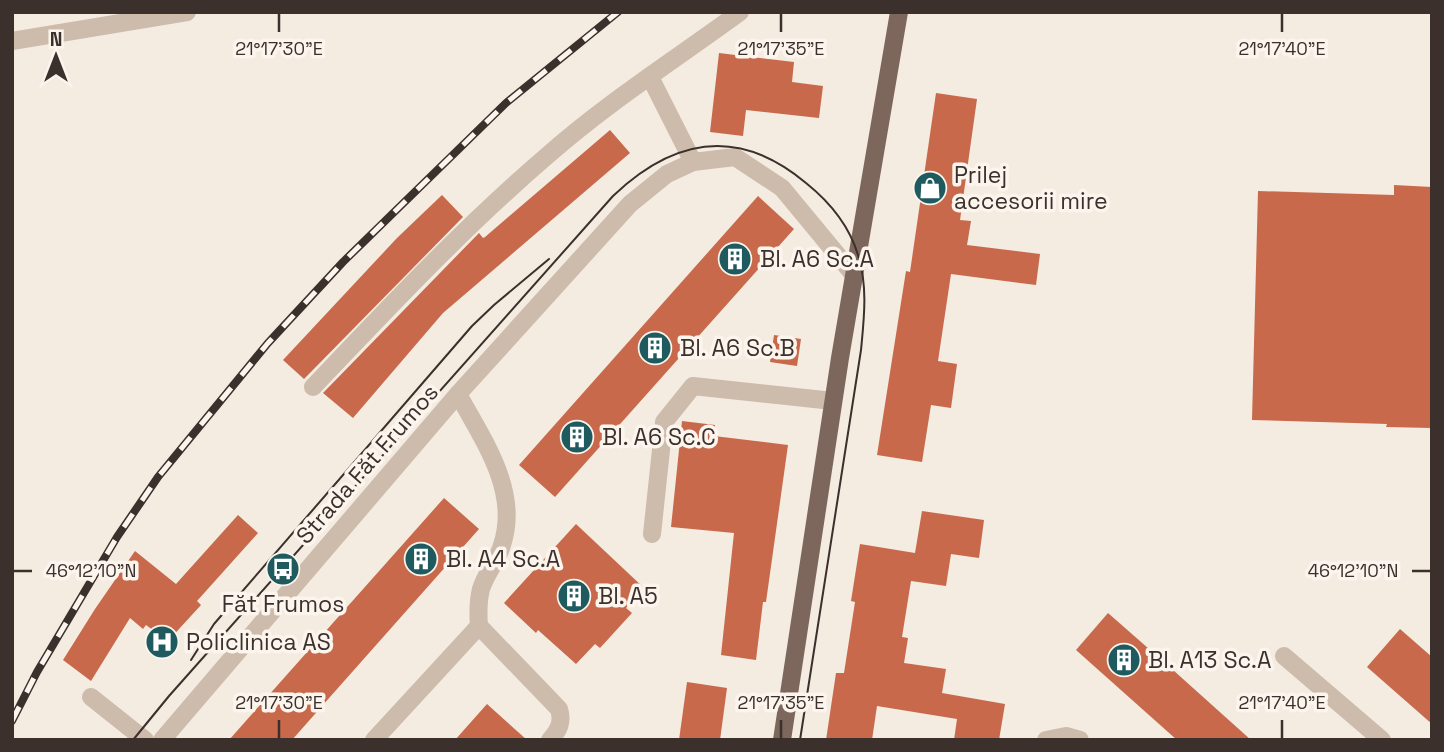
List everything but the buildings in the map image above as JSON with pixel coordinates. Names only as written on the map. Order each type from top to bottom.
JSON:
[{"type":"main road","points":[[782,740],[833,401],[899,12]]},
{"type":"street","points":[[12,41],[187,12]]},
{"type":"street","points":[[313,387],[461,233],[589,121],[740,12]]},
{"type":"street","points":[[650,77],[693,162]]},
{"type":"street","points":[[458,394],[630,204],[667,174],[693,162],[734,157],[782,188],[854,275]]},
{"type":"street","points":[[652,534],[664,422],[693,386],[833,401]]},
{"type":"street","name":"Strada Făt Frumos","points":[[162,740],[458,394],[491,454],[503,486],[508,513],[502,548],[482,587],[478,607],[479,626]]},
{"type":"street","points":[[374,740],[479,626],[559,709],[562,717],[560,726],[550,740]]},
{"type":"street","points":[[1284,656],[1382,740]]},
{"type":"street","points":[[90,697],[145,740]]},
{"type":"street","points":[[1046,740],[1066,736],[1080,740]]},
{"type":"tram line","points":[[133,740],[169,696],[613,196],[659,161],[683,151],[707,146],[731,147],[756,153],[781,165],[806,183],[838,215],[850,234],[863,279],[861,350],[800,740]]},
{"type":"tram line","points":[[191,660],[214,624],[472,326],[549,259]]},
{"type":"railway","points":[[12,721],[37,672],[117,537],[158,477],[268,343],[343,262],[506,103],[618,12]]},
{"type":"place","name":"Prilej accesorii mire","points":[[930,188]]},
{"type":"place","name":"Bl. A6 Sc.A","points":[[735,259]]},
{"type":"place","name":"Bl. A6 Sc.B","points":[[655,348]]},
{"type":"place","name":"Bl. A6 Sc.C","points":[[577,437]]},
{"type":"place","name":"Bl. A4 Sc.A","points":[[421,559]]},
{"type":"place","name":"Făt Frumos","points":[[283,569]]},
{"type":"place","name":"Bl. A5","points":[[574,596]]},
{"type":"place","name":"Policlinica AS","points":[[162,642]]},
{"type":"place","name":"Bl. A13 Sc.A","points":[[1124,660]]}]
